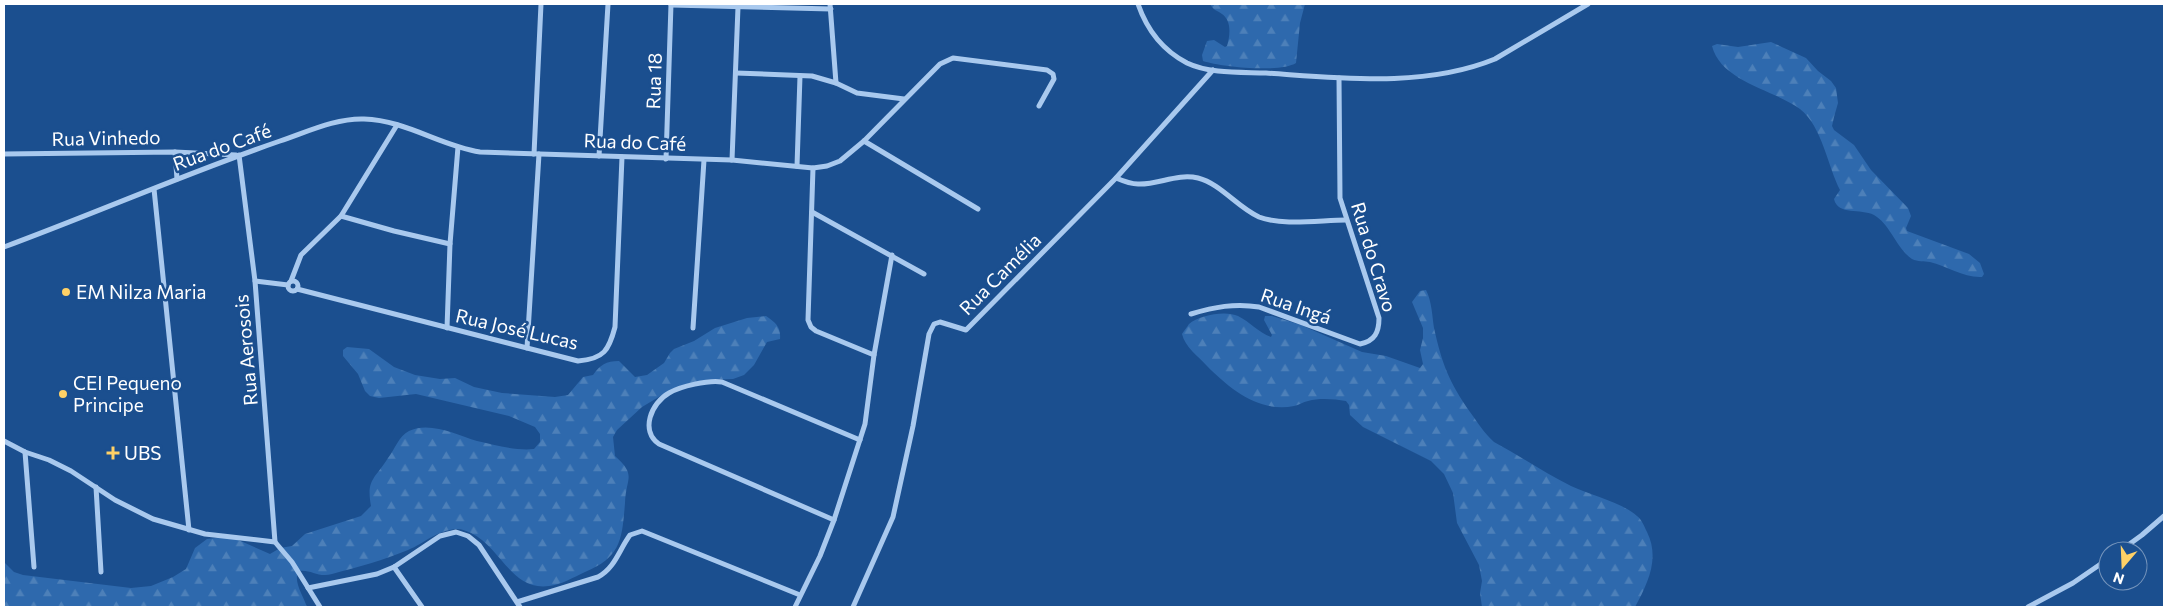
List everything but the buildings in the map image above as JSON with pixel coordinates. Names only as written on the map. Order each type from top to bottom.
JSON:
[{"type":"street","points":[[527,348],[537,154],[541,4]]},
{"type":"street","points":[[599,156],[608,4]]},
{"type":"street","points":[[671,4],[738,7],[830,6],[836,83]]},
{"type":"street","name":"Rua 18","points":[[666,158],[671,4]]},
{"type":"street","points":[[1138,4],[1151,34],[1168,50],[1189,63],[1213,70],[1339,78],[1401,77],[1435,74],[1482,64],[1495,59],[1588,4]]},
{"type":"street","points":[[732,160],[738,7]]},
{"type":"street","name":"Rua do Café","points":[[4,247],[239,155],[339,121],[371,119],[397,125],[458,147],[480,152],[732,160],[813,168],[827,166],[840,161],[864,141],[940,64],[953,58],[1047,70],[1052,74],[1054,80],[1039,106]]},
{"type":"street","name":"Rua Camélia","points":[[853,607],[893,517],[913,426],[929,334],[934,324],[940,322],[966,330],[1116,178],[1213,70]]},
{"type":"street","points":[[736,73],[812,76],[836,83],[842,88],[857,93],[904,99]]},
{"type":"street","points":[[797,166],[800,76]]},
{"type":"street","name":"Rua do Cravo","points":[[1339,78],[1340,198],[1380,318],[1379,330],[1374,338],[1360,344]]},
{"type":"street","points":[[293,285],[296,265],[301,255],[341,216],[397,125]]},
{"type":"street","points":[[864,141],[978,209]]},
{"type":"street","points":[[448,328],[450,244],[458,147]]},
{"type":"street","points":[[175,152],[177,179]]},
{"type":"street","name":"Rua Vinhedo","points":[[4,154],[175,152],[239,155]]},
{"type":"street","name":"Rua Aerosois","points":[[239,155],[255,280],[275,542]]},
{"type":"street","name":"Rua José Lucas","points":[[255,280],[293,285],[318,294],[578,361],[591,360],[602,355],[610,343],[615,326],[622,157]]},
{"type":"street","points":[[693,328],[704,160]]},
{"type":"street","points":[[813,168],[808,314],[811,326],[816,331],[874,355]]},
{"type":"street","points":[[1116,178],[1139,185],[1184,176],[1200,179],[1214,185],[1240,206],[1259,217],[1275,221],[1346,220]]},
{"type":"street","points":[[154,189],[189,530]]},
{"type":"street","points":[[812,212],[924,274]]},
{"type":"street","points":[[341,216],[450,244]]},
{"type":"street","points":[[795,607],[820,556],[860,440],[866,416],[874,355],[892,255]]},
{"type":"street","name":"Rua Ingá","points":[[1192,314],[1212,308],[1245,304],[1360,344]]},
{"type":"street","points":[[834,520],[659,444],[651,439],[648,430],[649,417],[670,392],[701,383],[722,382],[860,440]]},
{"type":"street","points":[[4,441],[25,452],[49,460],[96,486],[115,500],[153,518],[189,530],[275,542],[292,562],[320,607]]},
{"type":"street","points":[[25,452],[34,567]]},
{"type":"street","points":[[96,486],[101,572]]},
{"type":"street","points":[[2135,541],[2164,516]]},
{"type":"street","points":[[308,588],[377,574],[394,567],[440,536],[456,532],[468,536],[478,545],[518,604],[598,578],[614,565],[630,535],[642,531],[800,595]]},
{"type":"street","points":[[2028,607],[2073,583],[2098,566]]},
{"type":"street","points":[[394,567],[422,607]]},
{"type":"green space","points":[[1210,4],[1305,4],[1300,23],[1296,63],[1277,68],[1264,68],[1236,67],[1203,61],[1202,55],[1207,41],[1214,40],[1225,47],[1229,38],[1229,25],[1225,17]]},
{"type":"green space","points":[[1771,42],[1806,58],[1831,81],[1836,88],[1838,103],[1832,126],[1834,130],[1854,145],[1871,170],[1908,208],[1911,216],[1906,228],[1907,231],[1969,254],[1980,263],[1984,274],[1982,277],[1969,276],[1930,262],[1912,259],[1902,249],[1880,219],[1869,213],[1845,210],[1836,204],[1834,199],[1840,190],[1824,147],[1808,116],[1789,102],[1737,77],[1717,58],[1712,46],[1717,44],[1738,47]]},
{"type":"green space","points":[[1426,290],[1431,304],[1437,341],[1451,382],[1490,439],[1571,486],[1623,507],[1642,521],[1651,542],[1652,561],[1648,580],[1635,607],[1482,607],[1480,593],[1482,581],[1479,565],[1457,523],[1453,493],[1444,474],[1431,461],[1363,427],[1350,415],[1349,405],[1346,401],[1317,399],[1294,406],[1281,407],[1269,406],[1246,397],[1235,391],[1207,366],[1189,347],[1182,334],[1189,324],[1199,318],[1227,313],[1238,316],[1271,337],[1272,335],[1264,320],[1265,316],[1272,316],[1301,325],[1362,352],[1386,356],[1420,368],[1423,364],[1420,350],[1423,328],[1412,302],[1420,291]]},
{"type":"green space","points":[[766,316],[777,326],[780,331],[780,339],[767,342],[754,365],[744,375],[733,379],[703,380],[672,389],[642,407],[617,430],[613,437],[615,456],[626,468],[629,477],[621,537],[613,553],[606,560],[563,582],[549,586],[536,586],[525,582],[507,567],[481,540],[471,533],[457,529],[437,534],[414,547],[390,557],[332,574],[323,575],[299,571],[297,575],[298,584],[307,607],[4,607],[4,562],[14,572],[23,575],[131,588],[151,586],[173,577],[186,569],[195,548],[207,539],[224,537],[236,539],[270,554],[280,548],[292,546],[305,534],[361,516],[371,506],[370,490],[376,475],[402,436],[417,428],[434,428],[477,441],[513,448],[534,449],[540,442],[540,434],[535,427],[509,416],[416,394],[379,398],[370,396],[365,391],[358,374],[343,356],[343,350],[347,347],[369,349],[394,367],[415,375],[440,379],[455,378],[474,387],[502,393],[555,397],[568,395],[583,377],[593,375],[601,366],[607,363],[619,361],[635,377],[647,375],[664,363],[674,349],[694,341],[715,328],[747,318]]},
{"type":"place","name":"EM Nilza Maria","points":[[66,292]]},
{"type":"place","name":"CEI Pequeno Principe","points":[[63,394]]},
{"type":"place","name":"UBS","points":[[113,453]]}]
